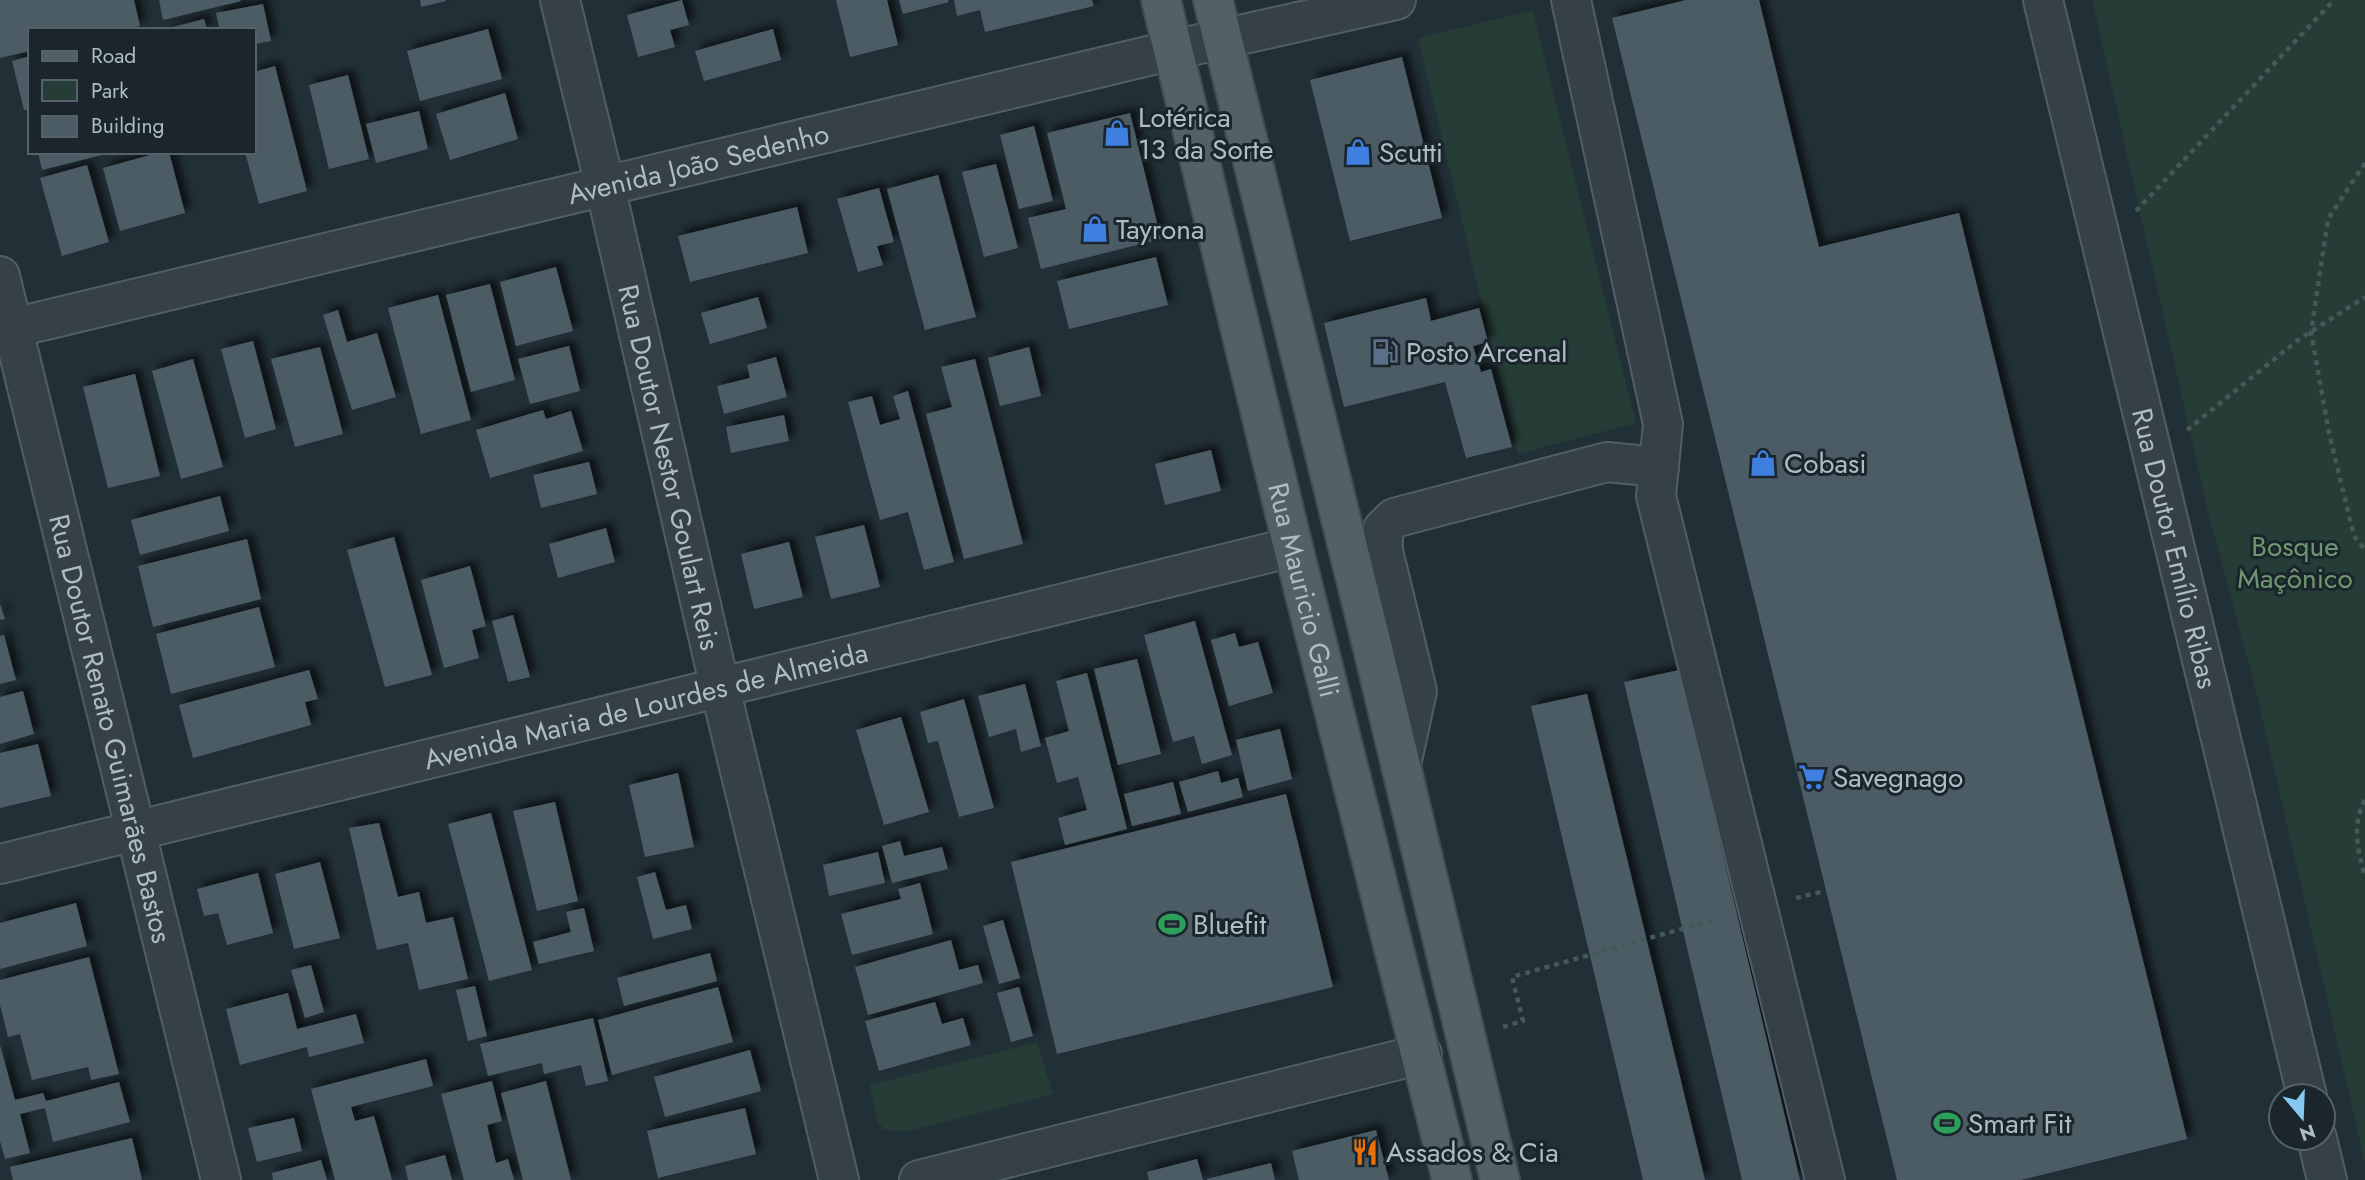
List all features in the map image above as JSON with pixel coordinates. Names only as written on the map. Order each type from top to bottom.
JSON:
[{"type":"main road","name":"Rua Mauricio Galli","points":[[1161,0],[1293,547],[1452,1180]]},
{"type":"main road","name":"Rua Mauricio Galli","points":[[1213,0],[1500,1180]]},
{"type":"street","name":"Rua Doutor Nestor Goulart Reis","points":[[560,0],[720,688],[839,1180]]},
{"type":"street","name":"Avenida João Sedenho","points":[[6,330],[1173,50],[1396,0]]},
{"type":"street","points":[[1571,0],[1663,424],[1656,496],[1825,1180]]},
{"type":"street","name":"Rua Doutor Emílio Ribas","points":[[2043,0],[2304,1082]]},
{"type":"street","name":"Rua Doutor Renato Guimarães Bastos","points":[[0,276],[6,330],[137,831],[221,1180]]},
{"type":"street","points":[[1401,765],[1418,691],[1383,551],[1383,529],[1394,518],[1607,462],[1659,467]]},
{"type":"street","name":"Avenida Maria de Lourdes de Almeida","points":[[0,864],[1293,547]]},
{"type":"street","points":[[919,1180],[1422,1054]]},
{"type":"street","points":[[2320,1152],[2327,1180]]},
{"type":"path","points":[[2102,248],[2334,0]]},
{"type":"path","points":[[2365,163],[2328,219],[2311,332],[2329,433],[2354,536],[2365,550]]},
{"type":"path","points":[[2154,457],[2298,340],[2365,297]]},
{"type":"path","points":[[2365,800],[2359,812],[2356,834],[2365,877]]},
{"type":"path","points":[[1502,1027],[1522,1021],[1512,977],[1825,891]]},
{"type":"green space","name":"Bosque Maçônico","points":[[2092,0],[2365,0],[2365,1163],[2257,695],[2208,512]]},
{"type":"green space","points":[[1533,10],[1636,423],[1518,454],[1418,38]]},
{"type":"green space","points":[[1037,1042],[1053,1094],[905,1132],[883,1129],[877,1120],[870,1085]]},
{"type":"building","points":[[0,0],[134,0],[140,26],[28,28],[28,51],[0,58]]},
{"type":"building","points":[[159,0],[240,0],[241,1],[163,20]]},
{"type":"building","points":[[420,0],[446,0],[446,1],[421,7]]},
{"type":"building","points":[[682,0],[689,25],[670,30],[675,47],[638,57],[627,15]]},
{"type":"building","points":[[836,0],[887,0],[898,45],[850,57]]},
{"type":"building","points":[[899,0],[948,0],[949,2],[903,14]]},
{"type":"building","points":[[954,0],[1092,0],[1094,6],[985,32],[980,10],[957,16]]},
{"type":"building","points":[[1686,0],[1759,0],[1819,247],[1959,213],[2187,1139],[2021,1180],[1897,1180],[1612,18]]},
{"type":"building","points":[[263,4],[271,41],[256,44],[256,28],[220,28],[216,13]]},
{"type":"building","points":[[204,19],[206,28],[169,28]]},
{"type":"building","points":[[488,29],[502,79],[420,101],[407,51]]},
{"type":"building","points":[[773,29],[781,60],[704,81],[695,51]]},
{"type":"building","points":[[28,57],[28,109],[24,110],[12,61]]},
{"type":"building","points":[[1402,57],[1442,218],[1350,241],[1310,80]]},
{"type":"building","points":[[275,66],[307,191],[259,204],[246,154],[256,154],[256,71]]},
{"type":"building","points":[[348,75],[369,159],[329,169],[309,85]]},
{"type":"building","points":[[505,93],[518,139],[450,160],[436,114]]},
{"type":"building","points":[[419,111],[428,149],[376,163],[366,124]]},
{"type":"building","points":[[1130,113],[1161,239],[1041,269],[1028,218],[1066,209],[1047,133]]},
{"type":"building","points":[[1034,126],[1053,201],[1019,209],[1000,135]]},
{"type":"building","points":[[38,154],[106,154],[42,170]]},
{"type":"building","points":[[154,154],[170,154],[185,213],[120,231],[103,168]]},
{"type":"building","points":[[996,164],[1018,248],[984,257],[962,172]]},
{"type":"building","points":[[87,165],[109,242],[62,256],[40,178]]},
{"type":"building","points":[[938,175],[976,317],[925,330],[887,189]]},
{"type":"building","points":[[879,188],[894,242],[877,246],[883,265],[858,272],[837,199]]},
{"type":"building","points":[[797,207],[808,253],[690,282],[678,236]]},
{"type":"building","points":[[1156,257],[1168,305],[1069,329],[1057,281]]},
{"type":"building","points":[[556,267],[573,331],[516,346],[500,282]]},
{"type":"building","points":[[490,284],[515,380],[471,392],[446,295]]},
{"type":"building","points":[[438,295],[471,420],[421,434],[388,308]]},
{"type":"building","points":[[758,297],[767,328],[710,344],[701,313]]},
{"type":"building","points":[[1426,298],[1431,321],[1479,308],[1488,342],[1473,346],[1481,372],[1491,369],[1512,447],[1466,458],[1445,382],[1344,407],[1324,323]]},
{"type":"building","points":[[338,310],[347,342],[377,333],[396,397],[352,410],[323,315]]},
{"type":"building","points":[[253,341],[276,429],[245,438],[221,349]]},
{"type":"building","points":[[569,346],[580,391],[530,404],[518,359]]},
{"type":"building","points":[[320,347],[343,434],[295,447],[271,359]]},
{"type":"building","points":[[1029,347],[1041,396],[1000,406],[988,358]]},
{"type":"building","points":[[776,357],[787,397],[724,414],[717,386],[750,378],[747,365]]},
{"type":"building","points":[[193,359],[223,467],[181,479],[152,371]]},
{"type":"building","points":[[975,359],[1023,544],[964,559],[926,414],[952,407],[941,367]]},
{"type":"building","points":[[135,374],[160,476],[108,488],[83,387]]},
{"type":"building","points":[[908,391],[954,562],[924,570],[908,512],[880,520],[848,402],[872,396],[880,425],[900,419],[893,396]]},
{"type":"building","points":[[543,410],[546,419],[571,411],[583,451],[490,478],[476,430]]},
{"type":"building","points":[[784,415],[789,441],[731,453],[726,427]]},
{"type":"building","points":[[1211,450],[1221,491],[1165,505],[1155,464]]},
{"type":"building","points":[[589,462],[597,494],[541,508],[533,475]]},
{"type":"building","points":[[220,496],[229,531],[140,555],[131,520]]},
{"type":"building","points":[[864,525],[880,587],[831,599],[815,537]]},
{"type":"building","points":[[606,528],[615,562],[558,578],[549,544]]},
{"type":"building","points":[[394,537],[432,675],[385,687],[347,550]]},
{"type":"building","points":[[247,539],[261,599],[153,627],[138,566]]},
{"type":"building","points":[[789,542],[803,597],[754,609],[741,554]]},
{"type":"building","points":[[470,566],[486,626],[472,630],[479,658],[444,668],[421,580]]},
{"type":"building","points":[[0,604],[5,619],[0,620]]},
{"type":"building","points":[[259,607],[275,667],[171,694],[156,634]]},
{"type":"building","points":[[513,615],[530,677],[508,682],[492,621]]},
{"type":"building","points":[[1195,621],[1232,755],[1202,764],[1194,736],[1173,742],[1144,635]]},
{"type":"building","points":[[1235,633],[1239,647],[1258,642],[1273,693],[1229,706],[1211,640]]},
{"type":"building","points":[[4,635],[16,680],[0,684],[0,636]]},
{"type":"building","points":[[1137,659],[1161,754],[1118,765],[1094,669]]},
{"type":"building","points":[[309,670],[318,699],[305,702],[311,725],[193,758],[179,705]]},
{"type":"building","points":[[1679,670],[1800,1180],[1742,1180],[1624,682]]},
{"type":"building","points":[[1087,673],[1127,829],[1065,845],[1058,818],[1087,810],[1078,777],[1057,783],[1045,738],[1069,731],[1056,681]]},
{"type":"building","points":[[1025,684],[1041,746],[1021,752],[1016,729],[989,737],[978,696]]},
{"type":"building","points":[[23,691],[34,734],[0,744],[0,697]]},
{"type":"building","points":[[1587,694],[1705,1180],[1643,1180],[1531,706]]},
{"type":"building","points":[[964,699],[994,808],[959,817],[938,741],[928,743],[920,712]]},
{"type":"building","points":[[901,717],[929,812],[884,825],[856,730]]},
{"type":"building","points":[[1280,729],[1292,779],[1248,791],[1236,740]]},
{"type":"building","points":[[38,744],[51,796],[0,808],[0,753]]},
{"type":"building","points":[[1218,771],[1221,783],[1238,778],[1243,797],[1188,812],[1179,782]]},
{"type":"building","points":[[678,773],[694,847],[645,857],[629,785]]},
{"type":"building","points":[[1173,782],[1181,814],[1132,826],[1124,794]]},
{"type":"building","name":"Bluefit","points":[[1286,794],[1333,987],[1057,1054],[1011,862]]},
{"type":"building","points":[[555,802],[578,901],[537,911],[513,811]]},
{"type":"building","points":[[491,813],[532,970],[489,981],[448,824]]},
{"type":"building","points":[[379,823],[398,897],[419,892],[426,923],[453,917],[468,979],[419,990],[408,943],[377,950],[349,828]]},
{"type":"building","points":[[900,841],[904,856],[942,847],[948,869],[892,883],[882,846]]},
{"type":"building","points":[[878,852],[885,883],[829,896],[823,865]]},
{"type":"building","points":[[320,862],[340,938],[294,949],[275,874]]},
{"type":"building","points":[[655,872],[666,910],[686,905],[692,929],[653,939],[637,877]]},
{"type":"building","points":[[258,873],[273,933],[227,945],[218,913],[204,916],[197,889]]},
{"type":"building","points":[[920,883],[933,934],[852,955],[841,914],[901,899],[898,889]]},
{"type":"building","points":[[76,903],[87,946],[0,969],[0,923]]},
{"type":"building","points":[[584,908],[594,951],[539,964],[533,942],[571,932],[566,912]]},
{"type":"building","points":[[1003,920],[1020,978],[999,984],[983,926]]},
{"type":"building","points":[[951,940],[959,970],[978,965],[983,983],[868,1015],[855,967]]},
{"type":"building","points":[[710,953],[717,981],[624,1006],[617,978]]},
{"type":"building","points":[[89,957],[119,1074],[91,1080],[88,1067],[32,1080],[20,1034],[8,1037],[0,1005],[0,980]]},
{"type":"building","points":[[311,965],[324,1012],[305,1018],[291,970]]},
{"type":"building","points":[[475,986],[487,1036],[468,1041],[456,990]]},
{"type":"building","points":[[718,987],[733,1042],[612,1075],[598,1020]]},
{"type":"building","points":[[1019,987],[1033,1036],[1011,1042],[997,993]]},
{"type":"building","points":[[288,993],[297,1029],[356,1014],[364,1043],[309,1057],[307,1047],[240,1065],[226,1009]]},
{"type":"building","points":[[935,1002],[942,1024],[963,1018],[971,1045],[879,1071],[865,1021]]},
{"type":"building","points":[[593,1018],[608,1081],[586,1086],[581,1065],[544,1074],[542,1063],[488,1076],[480,1044]]},
{"type":"building","points":[[0,1045],[15,1100],[43,1093],[46,1101],[119,1082],[130,1122],[53,1142],[45,1108],[20,1114],[30,1153],[5,1159],[0,1141]]},
{"type":"building","points":[[750,1050],[761,1091],[665,1117],[654,1077]]},
{"type":"building","points":[[426,1059],[433,1086],[351,1107],[355,1121],[374,1116],[392,1180],[335,1180],[311,1089]]},
{"type":"building","points":[[492,1081],[502,1121],[487,1125],[496,1163],[508,1159],[514,1180],[464,1180],[441,1094]]},
{"type":"building","points":[[546,1081],[571,1180],[523,1180],[501,1093]]},
{"type":"building","points":[[745,1108],[756,1154],[658,1178],[647,1131]]},
{"type":"building","points":[[294,1118],[302,1151],[257,1162],[248,1128]]},
{"type":"building","points":[[1376,1130],[1389,1180],[1299,1180],[1292,1151]]},
{"type":"building","points":[[132,1138],[142,1180],[13,1180],[10,1167]]},
{"type":"building","points":[[445,1155],[452,1180],[408,1180],[405,1166]]},
{"type":"building","points":[[1197,1159],[1203,1180],[1149,1180],[1147,1172]]},
{"type":"building","points":[[321,1160],[327,1180],[273,1180],[272,1173]]},
{"type":"building","points":[[1271,1163],[1275,1180],[1207,1180],[1207,1179]]},
{"type":"place","name":"Lotérica 13 da Sorte","points":[[1117,133]]},
{"type":"place","name":"Scutti","points":[[1358,152]]},
{"type":"place","name":"Tayrona","points":[[1095,229]]},
{"type":"place","name":"Posto Arcenal","points":[[1385,352]]},
{"type":"place","name":"Cobasi","points":[[1763,463]]},
{"type":"place","name":"Savegnago","points":[[1812,777]]},
{"type":"place","name":"Bluefit","points":[[1172,924]]},
{"type":"place","name":"Smart Fit","points":[[1947,1123]]},
{"type":"place","name":"Assados & Cia","points":[[1365,1152]]}]
